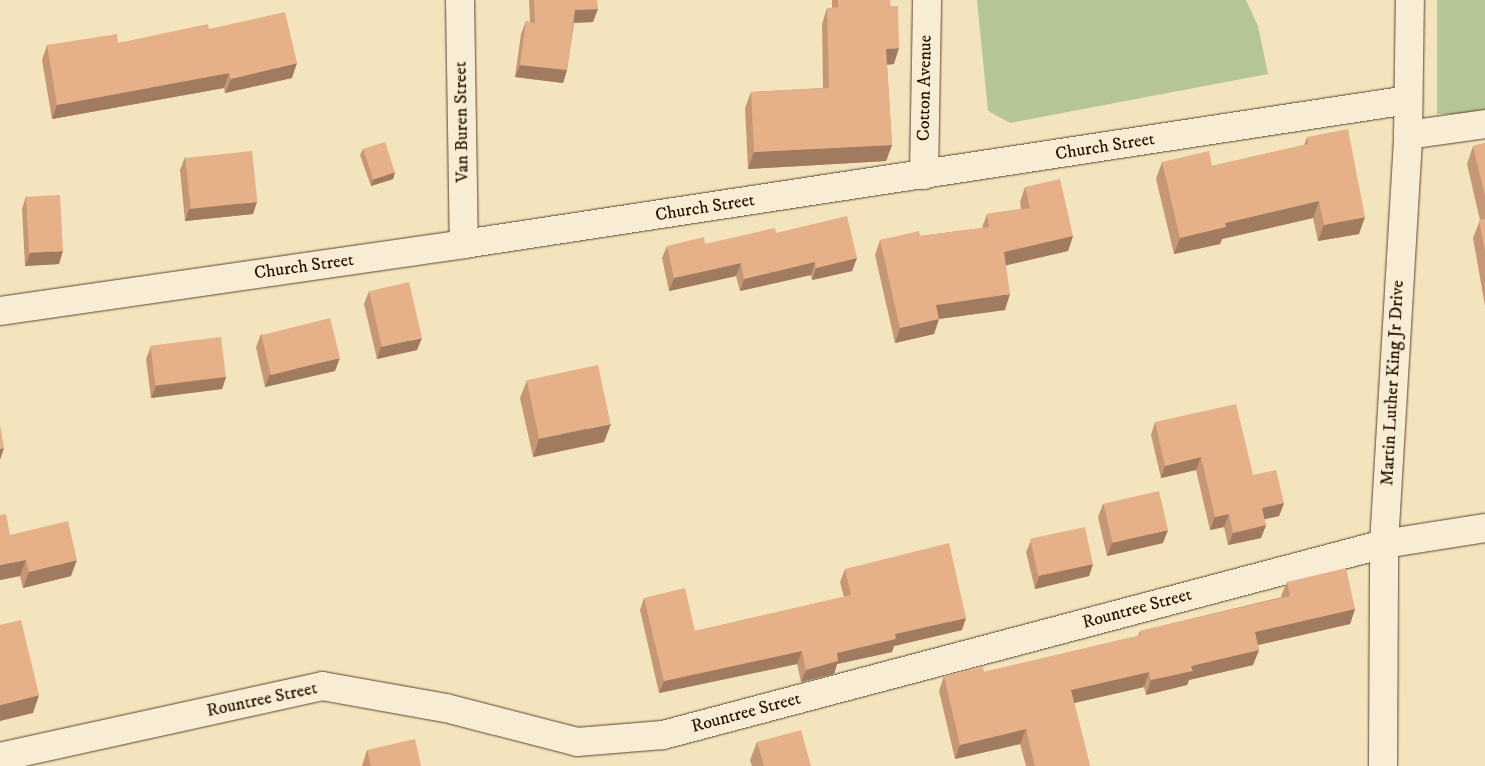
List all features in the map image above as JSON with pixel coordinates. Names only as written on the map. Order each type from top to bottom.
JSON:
[{"type":"street","name":"Van Buren Street","points":[[460,0],[464,244]]},
{"type":"street","name":"Cotton Avenue","points":[[924,175],[927,0]]},
{"type":"street","name":"Martin Luther King Jr Drive","points":[[1382,766],[1384,544],[1408,135],[1410,0]]},
{"type":"street","name":"Church Street","points":[[0,311],[464,244],[1408,100]]},
{"type":"street","points":[[1408,135],[1485,124]]},
{"type":"street","name":"Rountree Street","points":[[0,757],[322,686],[446,708],[577,742],[663,735],[1384,544],[1485,528]]},
{"type":"green space","points":[[977,0],[1246,0],[1258,26],[1268,74],[1010,123],[988,111]]},
{"type":"green space","points":[[1437,0],[1485,0],[1485,114],[1437,114]]},
{"type":"building","points":[[534,0],[597,0],[598,9],[575,10],[567,70],[520,65],[526,21],[535,23]]},
{"type":"building","points":[[838,0],[890,0],[890,6],[898,6],[899,48],[886,49],[892,145],[754,152],[751,92],[829,88],[827,8],[838,7]]},
{"type":"building","points":[[285,12],[297,63],[231,79],[229,73],[57,105],[47,45],[117,34],[118,43],[208,24],[209,29]]},
{"type":"building","points":[[1348,129],[1365,217],[1324,225],[1319,201],[1225,223],[1226,227],[1180,238],[1162,162],[1209,151],[1212,166],[1308,144],[1307,137]]},
{"type":"building","points":[[385,142],[395,172],[373,180],[363,149]]},
{"type":"building","points":[[1485,143],[1485,196],[1473,146]]},
{"type":"building","points":[[252,151],[257,202],[191,209],[185,158]]},
{"type":"building","points":[[1060,179],[1073,236],[1004,252],[1010,294],[936,305],[939,319],[900,328],[880,240],[919,231],[920,236],[989,227],[987,214],[1030,208],[1025,187]]},
{"type":"building","points":[[60,195],[63,251],[29,253],[26,197]]},
{"type":"building","points":[[847,216],[857,258],[816,268],[815,262],[744,279],[741,263],[674,278],[667,246],[704,237],[705,244],[775,228],[776,233]]},
{"type":"building","points":[[1485,219],[1485,251],[1479,220]]},
{"type":"building","points":[[409,282],[422,338],[382,347],[369,291]]},
{"type":"building","points":[[330,318],[340,358],[271,375],[261,335]]},
{"type":"building","points":[[221,337],[226,377],[155,385],[151,346]]},
{"type":"building","points":[[598,365],[610,424],[539,439],[527,380]]},
{"type":"building","points":[[1236,404],[1253,475],[1276,470],[1284,503],[1262,508],[1266,525],[1233,533],[1229,514],[1215,517],[1201,457],[1165,466],[1155,422]]},
{"type":"building","points":[[0,425],[4,448],[0,449]]},
{"type":"building","points":[[1159,491],[1168,530],[1112,543],[1103,504]]},
{"type":"building","points":[[6,514],[10,535],[68,521],[77,560],[29,572],[26,560],[0,565],[0,515]]},
{"type":"building","points":[[1085,527],[1093,564],[1038,576],[1030,539]]},
{"type":"building","points":[[949,543],[966,618],[895,634],[896,639],[837,653],[838,661],[806,670],[802,651],[664,681],[644,598],[685,588],[695,631],[851,595],[845,569]]},
{"type":"building","points":[[1346,568],[1355,609],[1255,632],[1259,650],[1191,666],[1193,671],[1151,680],[1149,672],[1071,690],[1090,766],[1035,766],[1026,729],[960,745],[944,676],[983,667],[984,672],[1141,635],[1140,631],[1290,596],[1287,582]]},
{"type":"building","points":[[21,620],[39,695],[0,705],[0,625]]},
{"type":"building","points":[[801,730],[811,766],[764,766],[757,742]]},
{"type":"building","points":[[415,739],[421,766],[371,766],[367,750]]}]
